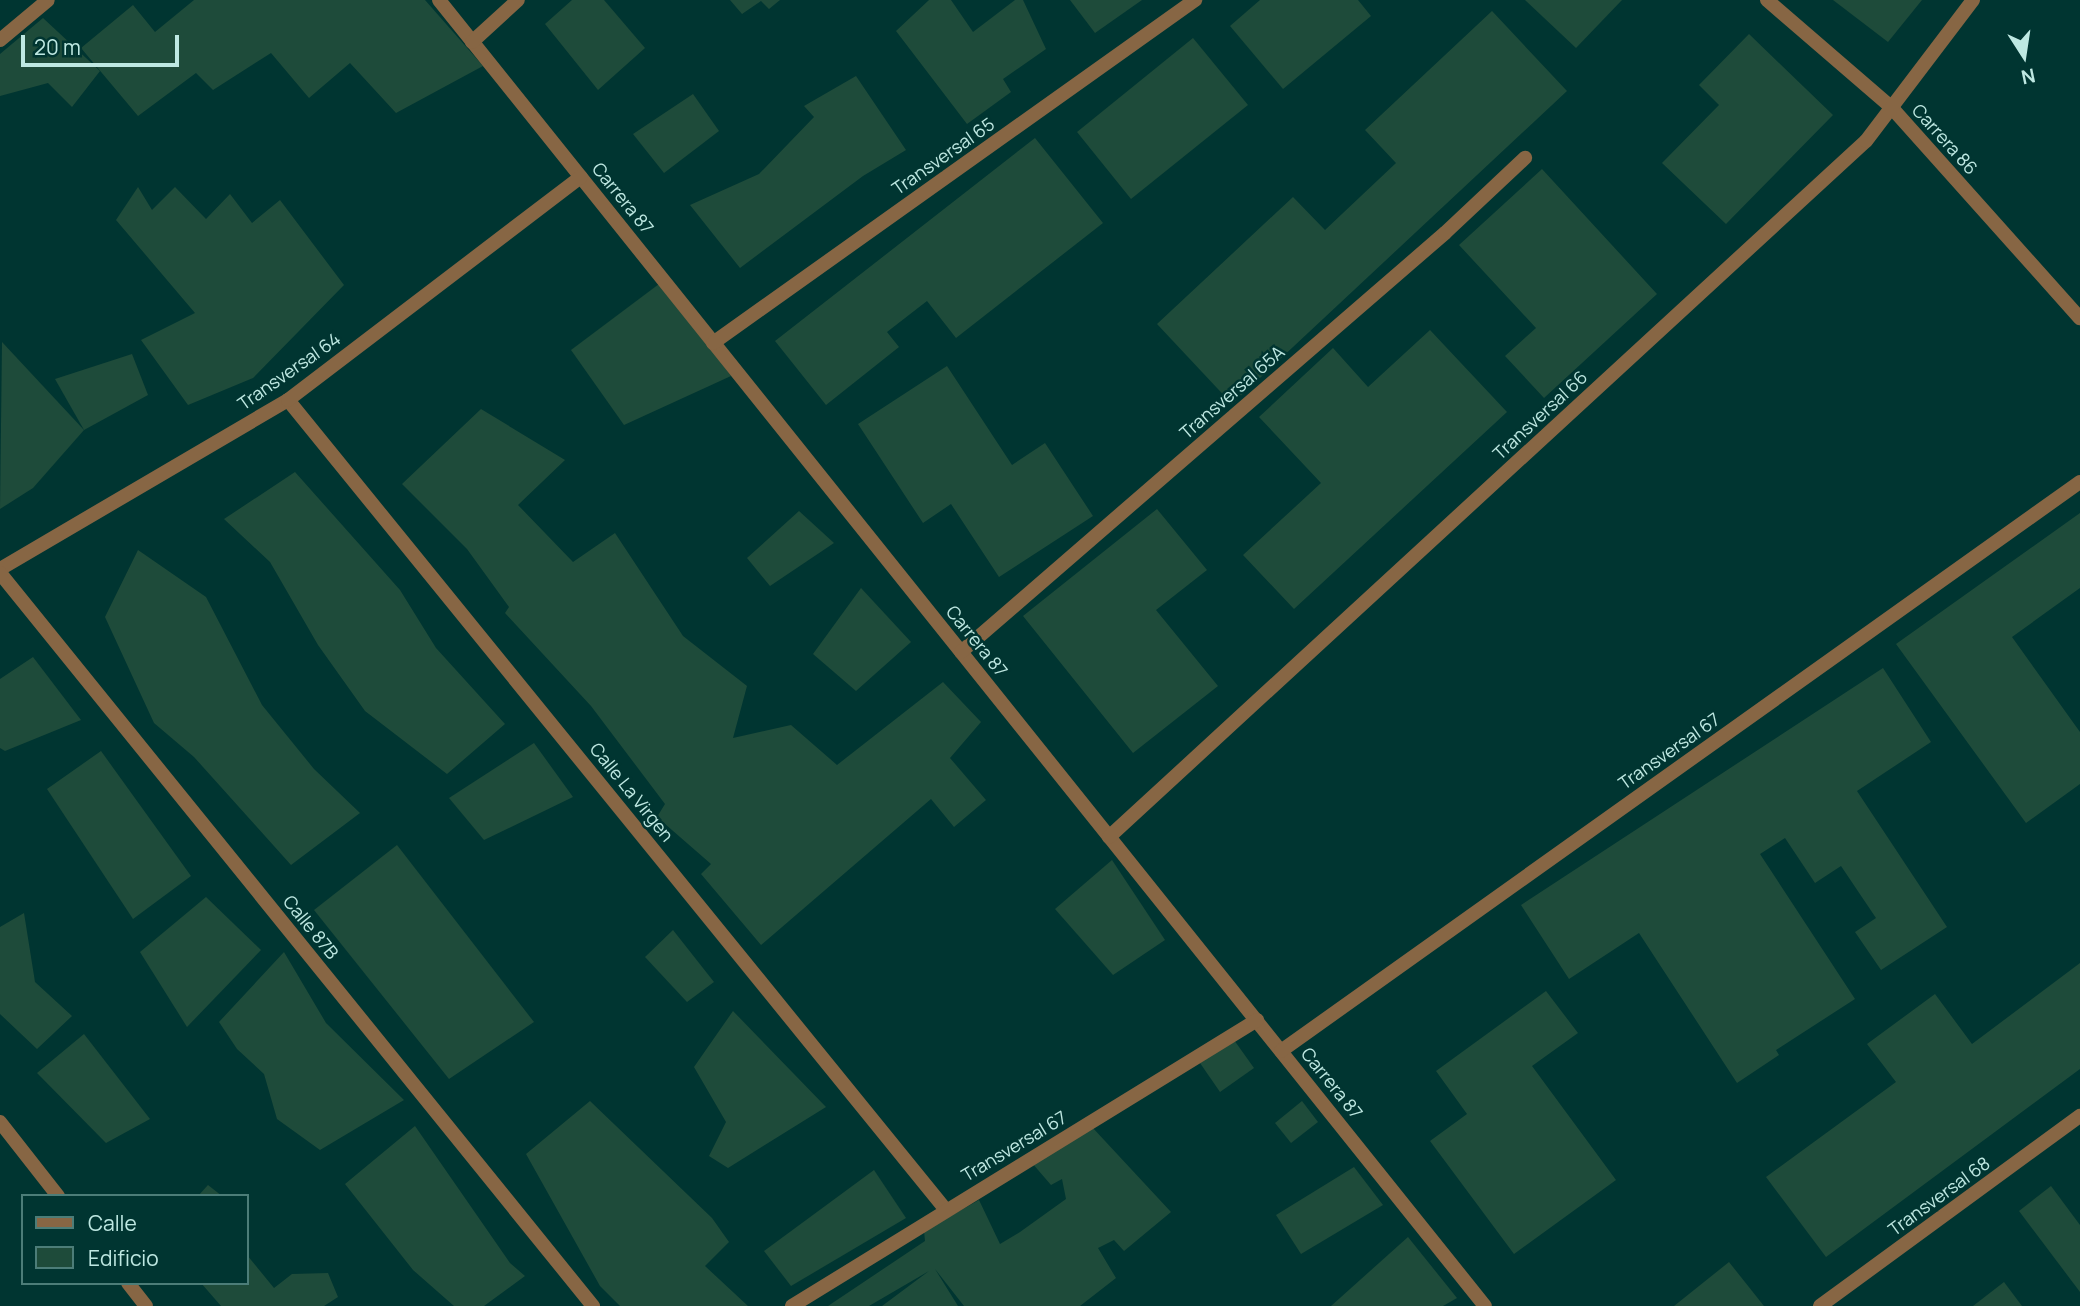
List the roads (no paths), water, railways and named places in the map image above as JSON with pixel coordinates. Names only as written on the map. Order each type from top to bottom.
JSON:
[{"type":"street","points":[[0,40],[48,0]]},
{"type":"street","name":"Carrera 87","points":[[439,0],[1485,1306]]},
{"type":"street","points":[[472,42],[518,0]]},
{"type":"street","name":"Transversal 65","points":[[713,343],[1195,0]]},
{"type":"street","name":"Carrera 86","points":[[1767,0],[1892,108],[2080,318]]},
{"type":"street","name":"Transversal 66","points":[[1109,837],[1866,141],[1973,0]]},
{"type":"street","name":"Transversal 65A","points":[[961,652],[1446,233],[1525,158]]},
{"type":"street","name":"Transversal 64","points":[[0,571],[288,400],[580,177]]},
{"type":"street","name":"Calle La Virgen","points":[[288,400],[946,1210]]},
{"type":"street","name":"Transversal 67","points":[[1281,1051],[2080,482]]},
{"type":"street","name":"Calle 87B","points":[[0,571],[593,1306]]},
{"type":"street","name":"Transversal 67","points":[[792,1306],[1257,1020]]},
{"type":"street","name":"Transversal 68","points":[[1820,1306],[2080,1116]]},
{"type":"street","points":[[0,1122],[56,1194]]},
{"type":"street","points":[[130,1285],[146,1306]]}]
